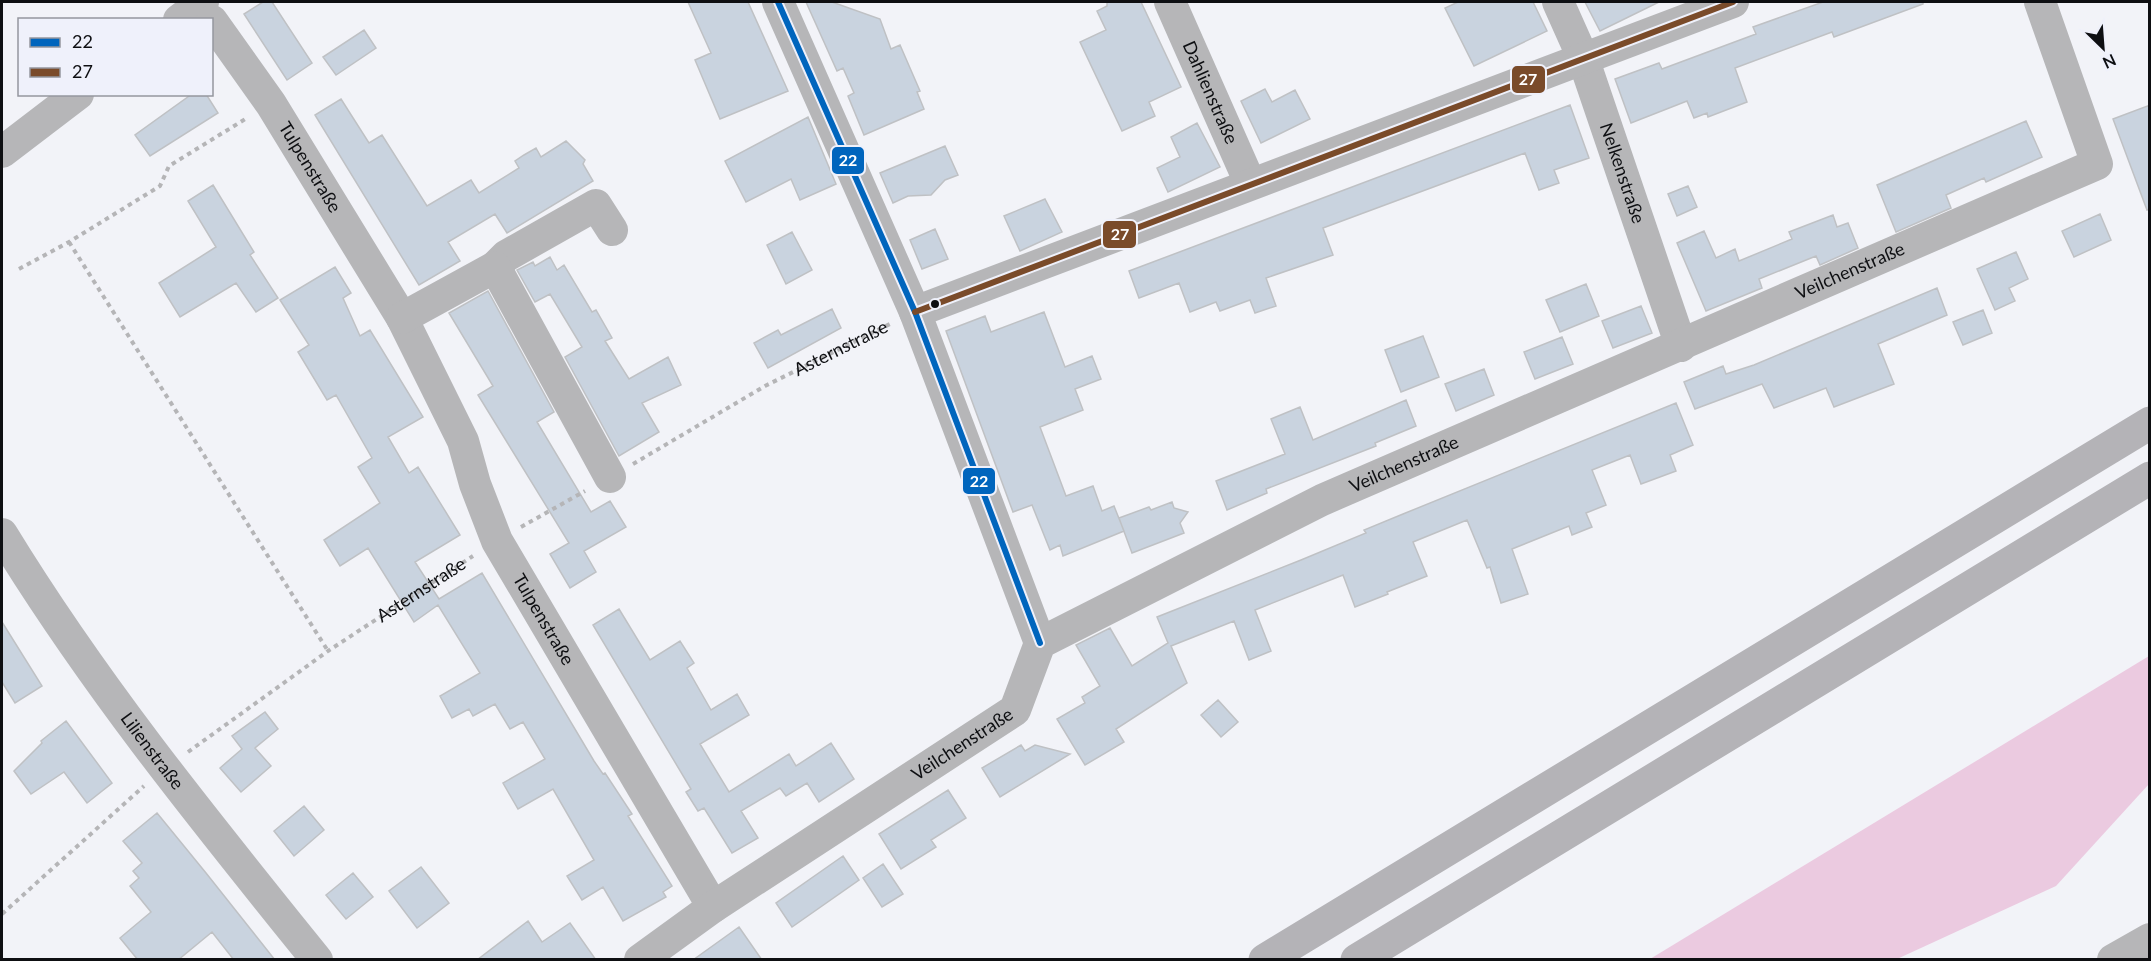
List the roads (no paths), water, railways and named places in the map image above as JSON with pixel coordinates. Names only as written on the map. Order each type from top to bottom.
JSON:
[{"type":"highway","points":[[1265,960],[2150,423]]},
{"type":"highway","points":[[1357,960],[2150,478]]},
{"type":"street","points":[[778,2],[915,312],[1040,643]]},
{"type":"street","name":"Dahlienstraße","points":[[1170,2],[1250,183]]},
{"type":"street","name":"Nelkenstraße","points":[[1558,2],[1583,57],[1681,346]]},
{"type":"street","points":[[915,312],[1250,183],[1733,2]]},
{"type":"street","name":"Veilchenstraße","points":[[640,960],[713,907],[1015,710],[1040,643],[1322,500],[2097,164],[2040,2]]},
{"type":"street","name":"Tulpenstraße","points":[[213,29],[271,104],[402,318],[463,441],[475,484],[497,541],[713,907]]},
{"type":"street","points":[[2,152],[75,96]]},
{"type":"street","points":[[402,318],[495,267],[506,256],[596,205],[612,230]]},
{"type":"street","points":[[495,267],[610,477]]},
{"type":"street","name":"Lilienstraße","points":[[2,534],[48,610],[163,770],[317,960]]},
{"type":"street","points":[[2113,960],[2150,939]]}]
